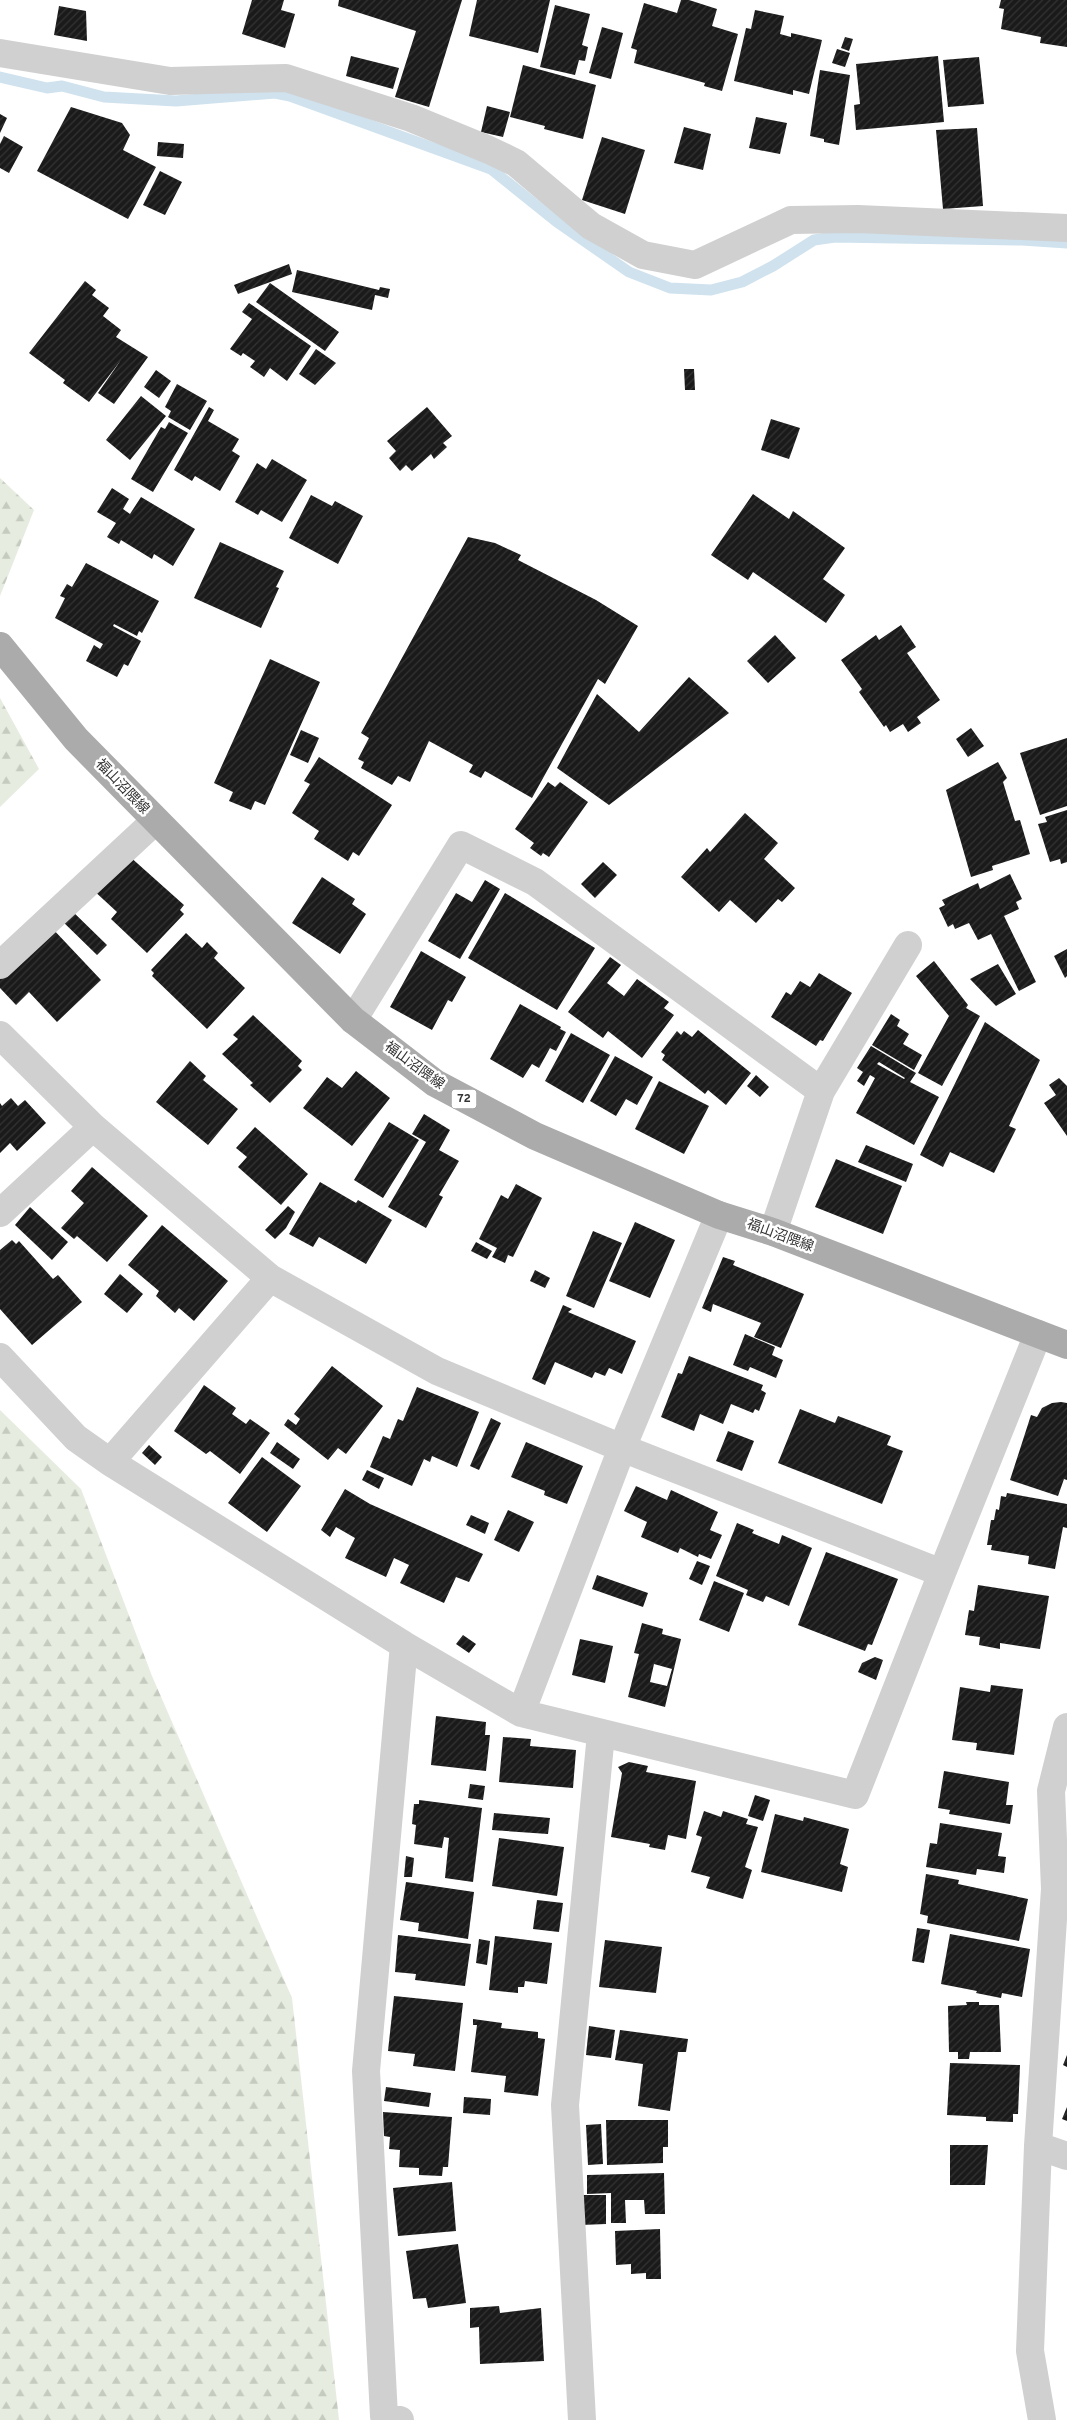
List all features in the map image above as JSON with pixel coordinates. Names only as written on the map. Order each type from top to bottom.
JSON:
[{"type":"main road","name":"福山沼隈線","points":[[0,646],[76,739],[353,1020],[435,1083],[535,1136],[719,1214],[772,1232],[1067,1345]]},
{"type":"street","points":[[0,54],[170,80],[286,78],[411,118],[489,150],[516,163],[591,226],[626,246],[643,255],[695,266],[791,220],[858,219],[1067,228]]},
{"type":"street","points":[[0,965],[155,821]]},
{"type":"street","points":[[353,1020],[461,845],[535,882],[822,1091]]},
{"type":"street","points":[[772,1232],[822,1091],[908,945]]},
{"type":"street","points":[[0,1035],[93,1127],[270,1278],[436,1371],[622,1448],[942,1573]]},
{"type":"street","points":[[0,1213],[93,1127]]},
{"type":"street","points":[[521,1713],[622,1448],[719,1214]]},
{"type":"street","points":[[110,1462],[270,1278]]},
{"type":"street","points":[[0,1357],[76,1438],[110,1462],[404,1646],[521,1713],[600,1734],[855,1795],[1038,1334]]},
{"type":"street","points":[[400,2420],[384,2416],[366,2071],[404,1646]]},
{"type":"street","points":[[1042,2420],[1030,2351],[1038,2146],[1061,1891],[1051,1791],[1067,1727]]},
{"type":"street","points":[[582,2420],[565,2105],[600,1734]]},
{"type":"street","points":[[1038,2146],[1067,2156]]},
{"type":"green space","points":[[0,478],[34,510],[0,596]]},
{"type":"green space","points":[[0,698],[39,769],[0,807]]},
{"type":"green space","points":[[0,1410],[81,1489],[152,1676],[292,1998],[339,2420],[0,2420]]},
{"type":"building","points":[[252,0],[284,0],[281,10],[295,14],[285,48],[242,34]]},
{"type":"building","points":[[339,0],[462,0],[429,107],[395,97],[416,31],[338,6]]},
{"type":"building","points":[[477,0],[550,0],[538,53],[469,36]]},
{"type":"building","points":[[681,0],[689,0],[717,9],[712,26],[738,34],[722,91],[704,86],[705,83],[634,63],[637,50],[631,48],[644,3],[677,13]]},
{"type":"building","points":[[1001,0],[1067,0],[1067,47],[1040,43],[1041,37],[1001,29],[1004,9],[999,8]]},
{"type":"building","points":[[555,5],[590,14],[582,45],[588,47],[585,61],[579,60],[575,75],[540,67]]},
{"type":"building","points":[[59,6],[86,11],[87,41],[54,35]]},
{"type":"building","points":[[755,10],[784,16],[780,34],[791,37],[791,33],[822,40],[809,94],[793,90],[793,95],[734,81],[746,28],[751,29]]},
{"type":"building","points":[[602,27],[623,33],[611,79],[589,73]]},
{"type":"building","points":[[845,37],[853,39],[849,51],[841,48]]},
{"type":"building","points":[[837,49],[850,53],[845,67],[832,63]]},
{"type":"building","points":[[351,56],[399,68],[393,89],[346,76]]},
{"type":"building","points":[[938,56],[944,122],[856,130],[854,105],[860,104],[856,64]]},
{"type":"building","points":[[979,57],[984,104],[948,107],[943,60]]},
{"type":"building","points":[[523,65],[596,85],[583,139],[544,129],[545,126],[510,117]]},
{"type":"building","points":[[820,70],[850,75],[839,145],[824,142],[824,139],[810,136]]},
{"type":"building","points":[[487,106],[510,112],[503,137],[481,132]]},
{"type":"building","points":[[71,107],[122,123],[130,135],[123,150],[156,167],[128,219],[37,171]]},
{"type":"building","points":[[0,114],[7,118],[0,133]]},
{"type":"building","points":[[756,117],[787,123],[780,154],[749,148]]},
{"type":"building","points":[[684,127],[711,134],[703,170],[674,163]]},
{"type":"building","points":[[977,128],[983,206],[943,209],[936,130]]},
{"type":"building","points":[[4,136],[23,147],[9,173],[0,168],[0,144]]},
{"type":"building","points":[[602,137],[645,150],[625,214],[582,200]]},
{"type":"building","points":[[158,142],[184,144],[183,158],[157,156]]},
{"type":"building","points":[[160,171],[182,182],[165,215],[143,205]]},
{"type":"building","points":[[289,264],[292,274],[238,294],[234,285]]},
{"type":"building","points":[[297,270],[379,290],[380,287],[390,289],[388,298],[375,295],[372,310],[292,292]]},
{"type":"building","points":[[85,281],[96,290],[92,295],[109,308],[103,316],[121,330],[116,337],[148,357],[114,404],[98,393],[121,360],[89,402],[63,383],[65,380],[29,353]]},
{"type":"building","points":[[270,283],[339,332],[325,351],[256,302]]},
{"type":"building","points":[[249,303],[311,346],[287,381],[270,368],[264,377],[250,367],[255,361],[243,353],[241,356],[230,349],[252,319],[242,312]]},
{"type":"building","points":[[316,349],[336,363],[315,385],[299,374]]},
{"type":"building","points":[[684,369],[694,369],[695,390],[685,390]]},
{"type":"building","points":[[156,370],[171,381],[159,398],[144,387]]},
{"type":"building","points":[[177,384],[207,401],[190,430],[168,417],[171,411],[165,407]]},
{"type":"building","points":[[141,396],[166,416],[130,460],[106,440]]},
{"type":"building","points":[[209,407],[214,410],[208,421],[239,439],[232,451],[240,456],[220,491],[195,476],[192,481],[174,470]]},
{"type":"building","points":[[427,407],[452,436],[443,443],[447,447],[434,459],[431,454],[412,471],[406,465],[400,471],[389,458],[396,451],[387,441]]},
{"type":"building","points":[[771,419],[800,428],[789,459],[761,450]]},
{"type":"building","points":[[169,422],[188,433],[153,492],[131,479],[161,427],[165,429]]},
{"type":"building","points":[[272,459],[307,480],[282,522],[261,510],[258,515],[235,502],[257,463],[266,469]]},
{"type":"building","points":[[112,488],[129,499],[123,509],[130,514],[141,497],[195,529],[173,566],[154,554],[152,559],[121,540],[119,544],[107,537],[116,523],[97,512]]},
{"type":"building","points":[[753,494],[789,519],[793,511],[845,548],[823,579],[845,595],[826,623],[753,572],[748,580],[711,555]]},
{"type":"building","points":[[311,495],[332,506],[335,501],[363,516],[338,564],[289,538]]},
{"type":"building","points":[[468,537],[495,543],[521,555],[518,560],[596,600],[638,626],[605,684],[598,679],[532,798],[485,771],[481,778],[469,772],[473,765],[429,741],[410,782],[398,776],[392,785],[361,768],[364,762],[358,759],[369,738],[361,733]]},
{"type":"building","points":[[220,542],[284,571],[276,587],[279,588],[261,628],[194,598]]},
{"type":"building","points":[[86,563],[159,601],[142,633],[139,631],[137,636],[114,624],[113,626],[141,641],[128,666],[124,664],[117,677],[86,661],[94,645],[100,649],[103,644],[55,618],[65,598],[60,596],[67,584],[72,587]]},
{"type":"building","points":[[901,625],[916,647],[907,653],[940,700],[917,717],[921,723],[908,732],[903,724],[890,732],[886,725],[884,727],[859,692],[862,689],[841,660],[876,635],[879,640]]},
{"type":"building","points":[[775,635],[796,658],[768,683],[747,661]]},
{"type":"building","points":[[270,659],[320,682],[265,805],[255,801],[251,810],[229,801],[233,792],[214,783]]},
{"type":"building","points":[[689,677],[729,713],[609,805],[557,768],[597,694],[639,732]]},
{"type":"building","points":[[971,728],[984,746],[968,757],[956,739]]},
{"type":"building","points":[[301,730],[319,738],[308,763],[290,755]]},
{"type":"building","points":[[1067,738],[1067,806],[1040,815],[1020,753]]},
{"type":"building","points":[[319,757],[392,805],[359,856],[353,852],[348,861],[314,839],[319,831],[292,813],[310,784],[304,781]]},
{"type":"building","points":[[998,762],[1007,778],[1003,782],[1015,821],[1020,820],[1030,854],[992,866],[993,870],[971,877],[946,790]]},
{"type":"building","points":[[548,782],[555,787],[560,782],[588,802],[549,857],[543,853],[541,856],[530,848],[534,843],[515,829]]},
{"type":"building","points":[[1067,810],[1067,862],[1061,864],[1060,859],[1050,862],[1038,824],[1047,822],[1045,817]]},
{"type":"building","points":[[745,813],[778,843],[764,859],[795,888],[782,902],[778,899],[756,923],[730,900],[719,912],[681,877],[707,848],[710,852]]},
{"type":"building","points":[[128,855],[184,905],[180,910],[184,914],[147,953],[111,919],[117,912],[91,888]]},
{"type":"building","points":[[603,862],[617,875],[595,898],[581,884]]},
{"type":"building","points":[[1010,874],[1022,899],[1016,902],[1019,909],[1004,916],[1036,982],[1019,991],[991,934],[978,940],[969,923],[955,929],[953,924],[948,927],[939,908],[945,905],[942,900],[978,883],[980,889]]},
{"type":"building","points":[[322,877],[355,899],[352,904],[366,914],[340,954],[292,923]]},
{"type":"building","points":[[485,880],[500,889],[460,959],[428,941],[456,893],[472,902]]},
{"type":"building","points":[[505,893],[595,948],[557,1010],[468,958]]},
{"type":"building","points":[[68,907],[107,945],[97,955],[58,917]]},
{"type":"building","points":[[51,927],[101,980],[57,1022],[29,992],[16,1005],[0,988],[0,975]]},
{"type":"building","points":[[186,933],[202,948],[207,942],[218,953],[214,958],[245,988],[207,1029],[152,976],[154,973],[151,970]]},
{"type":"building","points":[[1067,949],[1067,976],[1065,978],[1054,956]]},
{"type":"building","points":[[421,951],[466,977],[452,1002],[448,1000],[432,1030],[390,1007]]},
{"type":"building","points":[[610,957],[621,965],[607,983],[624,996],[637,979],[669,1002],[664,1008],[674,1015],[642,1058],[608,1031],[603,1038],[568,1012]]},
{"type":"building","points":[[934,961],[968,1005],[966,1008],[980,1016],[942,1086],[918,1073],[949,1016],[916,976]]},
{"type":"building","points":[[998,964],[1016,994],[996,1006],[970,979]]},
{"type":"building","points":[[819,973],[852,993],[823,1041],[820,1040],[816,1046],[771,1017],[786,992],[791,995],[800,981],[810,987]]},
{"type":"building","points":[[520,1004],[561,1027],[560,1029],[566,1032],[556,1051],[550,1048],[539,1068],[532,1064],[523,1078],[490,1059]]},
{"type":"building","points":[[891,1014],[900,1020],[897,1026],[909,1034],[903,1044],[922,1055],[914,1070],[872,1045]]},
{"type":"building","points":[[253,1015],[302,1061],[298,1066],[302,1070],[270,1103],[250,1085],[253,1083],[222,1054],[238,1039],[233,1035]]},
{"type":"building","points":[[985,1022],[1040,1060],[1009,1126],[1016,1129],[994,1173],[950,1152],[943,1167],[920,1155]]},
{"type":"building","points":[[698,1030],[751,1073],[726,1105],[708,1090],[705,1094],[662,1060],[665,1055],[661,1052],[677,1031],[681,1035],[684,1031],[692,1037]]},
{"type":"building","points":[[571,1033],[610,1055],[583,1103],[545,1081]]},
{"type":"building","points":[[871,1046],[916,1073],[910,1082],[939,1097],[914,1145],[856,1113],[875,1078],[870,1075],[864,1086],[857,1081],[863,1072],[857,1068]],"holes":[[[879,1062],[904,1079],[877,1064]]]},
{"type":"building","points":[[615,1056],[653,1077],[637,1105],[626,1099],[616,1116],[590,1101]]},
{"type":"building","points":[[190,1061],[206,1076],[203,1080],[238,1109],[208,1145],[156,1102]]},
{"type":"building","points":[[356,1071],[390,1098],[352,1146],[303,1108],[327,1077],[342,1088]]},
{"type":"building","points":[[756,1075],[769,1087],[760,1097],[747,1086]]},
{"type":"building","points":[[1059,1078],[1067,1086],[1067,1136],[1044,1103],[1056,1095],[1049,1085]]},
{"type":"building","points":[[659,1081],[709,1106],[684,1154],[635,1129]]},
{"type":"building","points":[[11,1098],[18,1106],[25,1100],[46,1123],[17,1151],[10,1143],[0,1153],[0,1103],[2,1106]]},
{"type":"building","points":[[424,1114],[450,1130],[439,1150],[459,1161],[439,1195],[443,1197],[426,1228],[388,1207],[426,1142],[412,1134]]},
{"type":"building","points":[[389,1122],[419,1140],[383,1198],[354,1180]]},
{"type":"building","points":[[255,1127],[308,1174],[281,1205],[238,1167],[247,1157],[236,1148]]},
{"type":"building","points":[[866,1145],[913,1164],[906,1182],[858,1162]]},
{"type":"building","points":[[836,1159],[902,1186],[883,1234],[815,1207]]},
{"type":"building","points":[[92,1167],[148,1216],[107,1262],[77,1236],[74,1239],[61,1228],[84,1203],[71,1191]]},
{"type":"building","points":[[320,1182],[356,1203],[358,1200],[392,1220],[366,1264],[319,1237],[313,1247],[289,1234]]},
{"type":"building","points":[[516,1184],[542,1198],[513,1257],[508,1255],[505,1263],[492,1257],[497,1248],[479,1239],[501,1195],[508,1199]]},
{"type":"building","points":[[288,1206],[295,1212],[286,1228],[275,1239],[265,1230]]},
{"type":"building","points":[[30,1207],[68,1242],[52,1260],[15,1225]]},
{"type":"building","points":[[635,1222],[675,1240],[650,1298],[609,1281]]},
{"type":"building","points":[[162,1225],[228,1281],[194,1321],[179,1308],[175,1313],[156,1296],[159,1291],[128,1265]]},
{"type":"building","points":[[593,1231],[622,1243],[594,1308],[566,1296]]},
{"type":"building","points":[[12,1240],[16,1244],[19,1241],[53,1279],[58,1275],[82,1302],[32,1345],[0,1309],[0,1250]]},
{"type":"building","points":[[476,1242],[492,1251],[487,1259],[471,1251]]},
{"type":"building","points":[[723,1257],[735,1261],[733,1265],[804,1294],[781,1348],[754,1337],[761,1323],[713,1304],[711,1312],[702,1308]]},
{"type":"building","points":[[535,1270],[550,1278],[545,1288],[530,1281]]},
{"type":"building","points":[[120,1274],[143,1294],[127,1313],[104,1294]]},
{"type":"building","points":[[563,1305],[572,1309],[568,1312],[636,1341],[622,1374],[609,1368],[605,1376],[595,1372],[592,1378],[555,1362],[545,1385],[532,1379]]},
{"type":"building","points":[[745,1334],[775,1347],[772,1355],[783,1360],[776,1378],[750,1367],[748,1371],[733,1365]]},
{"type":"building","points":[[689,1356],[763,1385],[761,1390],[766,1393],[759,1411],[755,1409],[753,1413],[731,1404],[723,1424],[700,1414],[694,1431],[661,1417],[678,1373],[682,1374]]},
{"type":"building","points":[[332,1366],[383,1406],[346,1454],[338,1448],[328,1460],[284,1425],[288,1419],[296,1425],[300,1419],[294,1414]]},
{"type":"building","points":[[204,1385],[236,1408],[232,1414],[246,1424],[250,1419],[270,1433],[240,1474],[210,1451],[206,1454],[174,1431]]},
{"type":"building","points":[[417,1387],[479,1412],[457,1467],[432,1456],[430,1462],[424,1459],[412,1486],[370,1467],[383,1436],[390,1439],[398,1419],[403,1421]]},
{"type":"building","points":[[1052,1403],[1067,1403],[1067,1480],[1064,1479],[1058,1496],[1010,1480],[1031,1415],[1037,1417],[1042,1408]]},
{"type":"building","points":[[800,1409],[835,1423],[838,1416],[891,1436],[887,1445],[903,1451],[882,1504],[778,1463]]},
{"type":"building","points":[[491,1418],[501,1423],[479,1470],[470,1466]]},
{"type":"building","points":[[728,1431],[754,1441],[742,1471],[716,1461]]},
{"type":"building","points":[[277,1442],[300,1459],[293,1469],[270,1453]]},
{"type":"building","points":[[526,1442],[583,1466],[567,1504],[544,1495],[545,1491],[511,1477]]},
{"type":"building","points":[[149,1445],[162,1457],[155,1465],[142,1453]]},
{"type":"building","points":[[262,1457],[301,1486],[267,1532],[228,1503]]},
{"type":"building","points":[[367,1470],[384,1478],[379,1489],[362,1480]]},
{"type":"building","points":[[636,1486],[667,1500],[671,1490],[718,1512],[710,1530],[722,1535],[711,1559],[699,1554],[698,1557],[680,1548],[678,1553],[641,1537],[647,1522],[624,1511]]},
{"type":"building","points":[[345,1489],[370,1504],[483,1554],[469,1582],[456,1577],[444,1603],[400,1583],[409,1565],[394,1558],[386,1577],[345,1558],[355,1538],[336,1527],[330,1537],[321,1530]]},
{"type":"building","points":[[1007,1493],[1067,1504],[1067,1528],[1063,1527],[1055,1569],[1028,1564],[1029,1556],[991,1550],[992,1545],[987,1545],[991,1520],[994,1520],[996,1509],[999,1510],[1001,1496],[1006,1497]]},
{"type":"building","points":[[508,1510],[534,1522],[519,1552],[494,1540]]},
{"type":"building","points":[[471,1515],[489,1523],[485,1534],[466,1525]]},
{"type":"building","points":[[737,1523],[754,1530],[752,1533],[779,1544],[782,1535],[812,1548],[789,1606],[766,1596],[763,1602],[746,1595],[748,1590],[716,1576]]},
{"type":"building","points":[[826,1552],[898,1579],[872,1645],[868,1644],[865,1651],[798,1625]]},
{"type":"building","points":[[697,1561],[710,1566],[702,1585],[689,1579]]},
{"type":"building","points":[[597,1575],[648,1593],[643,1607],[592,1589]]},
{"type":"building","points":[[714,1581],[744,1593],[729,1632],[699,1620]]},
{"type":"building","points":[[978,1585],[1049,1596],[1040,1649],[1000,1643],[1000,1649],[979,1645],[980,1637],[965,1635],[969,1610],[974,1611]]},
{"type":"building","points":[[642,1623],[663,1629],[662,1634],[681,1639],[665,1707],[628,1697],[639,1654],[634,1653]],"holes":[[[654,1664],[672,1669],[667,1686],[650,1682]]]},
{"type":"building","points":[[463,1635],[476,1644],[469,1653],[456,1644]]},
{"type":"building","points":[[580,1639],[613,1646],[605,1683],[572,1675]]},
{"type":"building","points":[[875,1657],[883,1660],[876,1680],[858,1672],[862,1663]]},
{"type":"building","points":[[991,1685],[1023,1689],[1014,1755],[976,1750],[977,1743],[952,1740],[960,1687],[990,1692]]},
{"type":"building","points":[[436,1716],[486,1722],[485,1735],[490,1735],[486,1771],[431,1765]]},
{"type":"building","points":[[503,1737],[531,1739],[530,1746],[576,1750],[573,1788],[499,1782]]},
{"type":"building","points":[[629,1762],[648,1766],[646,1772],[696,1781],[686,1839],[668,1835],[665,1850],[649,1847],[650,1844],[611,1837],[622,1773],[618,1767]]},
{"type":"building","points":[[944,1771],[1009,1782],[1006,1805],[1013,1805],[1010,1824],[949,1814],[950,1810],[938,1808]]},
{"type":"building","points":[[470,1784],[485,1786],[483,1800],[468,1798]]},
{"type":"building","points":[[755,1795],[770,1800],[763,1821],[748,1816]]},
{"type":"building","points":[[419,1800],[482,1808],[473,1882],[445,1878],[449,1838],[444,1837],[442,1848],[414,1844],[416,1825],[412,1824],[414,1804],[419,1804]]},
{"type":"building","points":[[704,1811],[721,1817],[723,1811],[748,1819],[746,1824],[758,1827],[745,1867],[752,1870],[743,1899],[706,1888],[710,1877],[691,1872],[702,1837],[696,1835]]},
{"type":"building","points":[[494,1813],[550,1818],[548,1834],[492,1830]]},
{"type":"building","points":[[775,1814],[803,1821],[804,1817],[849,1829],[840,1864],[848,1867],[842,1892],[761,1872]]},
{"type":"building","points":[[940,1823],[1002,1833],[998,1856],[1006,1857],[1004,1873],[977,1869],[976,1875],[926,1867],[930,1843],[937,1844]]},
{"type":"building","points":[[499,1838],[564,1847],[557,1896],[492,1886]]},
{"type":"building","points":[[406,1856],[414,1858],[412,1877],[404,1877]]},
{"type":"building","points":[[926,1874],[959,1880],[958,1884],[1028,1899],[1019,1941],[927,1923],[928,1916],[920,1914]]},
{"type":"building","points":[[406,1882],[474,1892],[468,1939],[418,1931],[419,1923],[400,1920]]},
{"type":"building","points":[[537,1900],[563,1903],[559,1932],[533,1929]]},
{"type":"building","points":[[917,1928],[930,1930],[924,1963],[912,1961]]},
{"type":"building","points":[[950,1934],[1030,1949],[1022,1997],[1002,1993],[1001,1998],[941,1984]]},
{"type":"building","points":[[398,1935],[471,1944],[465,1986],[415,1980],[416,1974],[395,1972]]},
{"type":"building","points":[[495,1936],[552,1943],[547,1984],[525,1981],[524,1987],[518,1987],[518,1993],[489,1990]]},
{"type":"building","points":[[479,1939],[490,1941],[487,1965],[476,1963]]},
{"type":"building","points":[[605,1940],[662,1947],[656,1993],[599,1987]]},
{"type":"building","points":[[394,1996],[463,2003],[455,2071],[413,2066],[415,2054],[388,2051]]},
{"type":"building","points":[[966,2002],[979,2002],[979,2005],[999,2005],[1001,2052],[970,2052],[969,2059],[958,2059],[958,2052],[949,2052],[948,2006],[967,2005]]},
{"type":"building","points":[[473,2019],[502,2023],[501,2028],[538,2032],[538,2038],[545,2039],[538,2096],[504,2092],[506,2076],[471,2072],[477,2025],[473,2025]]},
{"type":"building","points":[[589,2026],[615,2030],[611,2058],[586,2055]]},
{"type":"building","points":[[620,2030],[688,2039],[686,2052],[678,2052],[670,2111],[638,2106],[643,2064],[615,2060]]},
{"type":"building","points":[[1067,2055],[1067,2067],[1063,2065]]},
{"type":"building","points":[[950,2063],[1020,2065],[1018,2114],[1013,2114],[1013,2122],[986,2121],[986,2117],[947,2115]]},
{"type":"building","points":[[386,2087],[431,2093],[429,2107],[384,2101]]},
{"type":"building","points":[[464,2097],[491,2099],[490,2115],[463,2113]]},
{"type":"building","points":[[1067,2107],[1067,2121],[1062,2119]]},
{"type":"building","points":[[383,2112],[452,2117],[448,2167],[443,2167],[442,2176],[419,2175],[419,2168],[399,2167],[400,2150],[389,2149],[390,2137],[384,2136]]},
{"type":"building","points":[[606,2120],[668,2120],[668,2147],[663,2147],[663,2163],[607,2165]]},
{"type":"building","points":[[601,2124],[603,2164],[588,2165],[586,2125]]},
{"type":"building","points":[[950,2145],[988,2145],[985,2185],[950,2185]]},
{"type":"building","points":[[664,2173],[665,2214],[645,2214],[644,2200],[625,2200],[626,2223],[611,2223],[611,2193],[587,2194],[587,2175]]},
{"type":"building","points":[[452,2182],[456,2231],[398,2236],[393,2188]]},
{"type":"building","points":[[580,2195],[606,2195],[606,2224],[581,2225]]},
{"type":"building","points":[[660,2229],[661,2279],[646,2279],[646,2273],[631,2274],[631,2264],[616,2265],[615,2231]]},
{"type":"building","points":[[458,2244],[466,2303],[428,2308],[426,2298],[413,2299],[406,2251]]},
{"type":"building","points":[[499,2306],[500,2313],[541,2308],[544,2361],[480,2364],[479,2327],[470,2328],[470,2308]]},
{"type":"waterway","points":[[0,77],[47,88],[62,86],[104,97],[176,101],[275,93],[290,96],[491,169],[557,222],[629,272],[670,288],[711,290],[742,282],[773,266],[814,240],[835,237],[1022,240],[1067,243]]}]
